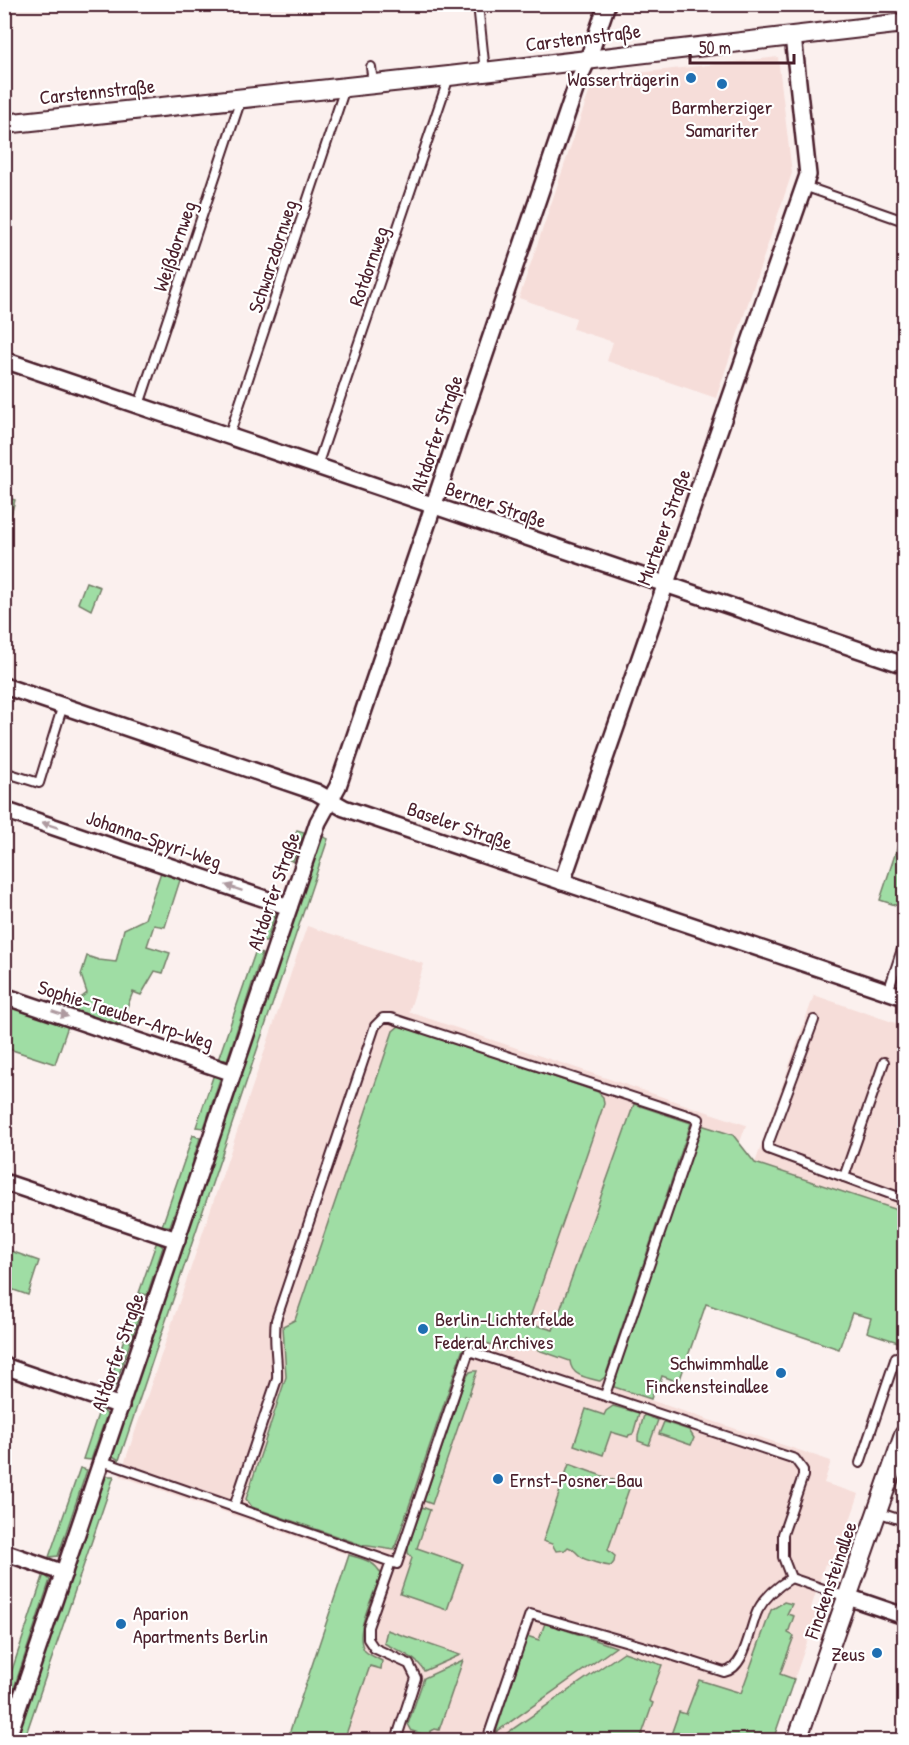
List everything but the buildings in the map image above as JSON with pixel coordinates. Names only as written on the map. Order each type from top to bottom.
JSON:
[{"type":"street","name":"Altdorfer Straße","points":[[6,1738],[121,1406],[318,822],[338,786],[578,81],[607,4]]},
{"type":"street","name":"Carstennstraße","points":[[4,124],[346,86],[372,75],[449,76],[904,23]]},
{"type":"street","name":"Murtener Straße","points":[[562,882],[808,175],[792,36]]},
{"type":"street","name":"Berner Straße","points":[[4,360],[904,665]]},
{"type":"street","name":"Baseler Straße","points":[[4,686],[225,759],[316,792],[344,808],[904,997]]},
{"type":"street","name":"Johanna-Spyri-Weg","points":[[4,810],[289,907]]},
{"type":"street","name":"Sophie-Taeuber-Arp-Weg","points":[[4,996],[233,1072]]},
{"type":"street","points":[[4,1182],[177,1240]]},
{"type":"street","points":[[4,1366],[121,1406]]},
{"type":"street","name":"Finckensteinallee","points":[[798,1740],[904,1435]]},
{"type":"street","points":[[4,1552],[64,1573]]},
{"type":"street","points":[[848,1597],[904,1616]]},
{"type":"lane","points":[[478,4],[485,72]]},
{"type":"lane","name":"Rotdornweg","points":[[317,466],[449,76]]},
{"type":"lane","name":"Schwarzdornweg","points":[[229,436],[346,86]]},
{"type":"lane","name":"Weißdornweg","points":[[139,405],[242,97]]},
{"type":"lane","points":[[804,186],[904,221]]},
{"type":"lane","points":[[4,772],[39,783],[63,705]]},
{"type":"lane","points":[[888,992],[904,943]]},
{"type":"lane","points":[[234,1507],[277,1379],[278,1361],[274,1335],[276,1320],[375,1026],[383,1018],[391,1018],[699,1119],[605,1395]]},
{"type":"lane","points":[[814,1020],[768,1149],[904,1199]]},
{"type":"lane","points":[[844,1177],[884,1062]]},
{"type":"lane","points":[[102,1461],[397,1564],[470,1351],[795,1459],[800,1463],[803,1476],[783,1534],[783,1557],[791,1578]]},
{"type":"lane","points":[[860,1463],[896,1357]]},
{"type":"lane","points":[[878,1512],[904,1521]]},
{"type":"lane","points":[[391,1562],[368,1627],[368,1638],[375,1648],[409,1664],[416,1678],[396,1740]]},
{"type":"lane","points":[[487,1740],[530,1614],[724,1672],[731,1671],[739,1663],[758,1609],[774,1588],[791,1578],[848,1597]]},
{"type":"shaded area","points":[[778,57],[792,173],[716,398],[607,361],[613,342],[573,329],[576,318],[519,298],[594,78]]},
{"type":"shaded area","name":"Berlin-Lichterfelde Federal Archives","points":[[307,926],[424,964],[409,1012],[746,1125],[650,1400],[831,1461],[824,1483],[859,1494],[834,1567],[825,1564],[811,1608],[818,1611],[773,1740],[287,1740],[349,1555],[120,1476]]},
{"type":"shaded area","points":[[814,995],[904,1026],[904,1212],[755,1163]]},
{"type":"green space","points":[[5,497],[15,500],[9,523],[5,522]]},
{"type":"green space","points":[[86,582],[100,587],[91,610],[78,603]]},
{"type":"green space","points":[[904,827],[904,908],[880,900]]},
{"type":"green space","points":[[297,830],[307,833],[301,839],[293,862],[288,859]]},
{"type":"green space","points":[[321,836],[328,839],[119,1460],[111,1455]]},
{"type":"green space","points":[[164,868],[182,874],[165,927],[154,925],[147,946],[170,953],[163,973],[155,971],[141,995],[133,992],[120,1025],[68,1008],[87,993],[81,975],[87,956],[116,962],[124,929],[145,919]]},
{"type":"green space","points":[[270,908],[276,913],[266,942],[258,941]]},
{"type":"green space","points":[[256,950],[262,954],[227,1060],[218,1060]]},
{"type":"green space","points":[[5,1005],[68,1026],[55,1064],[6,1048],[5,1050]]},
{"type":"green space","points":[[399,1026],[405,1026],[598,1092],[603,1097],[604,1104],[528,1323],[553,1330],[634,1104],[691,1123],[605,1377],[600,1381],[585,1377],[573,1370],[570,1361],[515,1342],[511,1347],[505,1349],[467,1337],[394,1550],[362,1545],[252,1507],[246,1499],[286,1377],[283,1326],[295,1320],[393,1031]]},
{"type":"green space","points":[[214,1074],[220,1079],[204,1128],[196,1127]]},
{"type":"green space","points":[[701,1125],[733,1135],[755,1163],[904,1212],[904,1344],[867,1332],[871,1318],[852,1313],[839,1349],[706,1304],[679,1382],[662,1376],[651,1399],[614,1387],[614,1381]]},
{"type":"green space","points":[[193,1135],[200,1138],[193,1160],[195,1165],[181,1206],[176,1209],[170,1226],[162,1226]]},
{"type":"green space","points":[[157,1241],[163,1247],[147,1295],[139,1293]]},
{"type":"green space","points":[[5,1249],[39,1261],[28,1295],[5,1287]]},
{"type":"green space","points":[[136,1302],[143,1306],[114,1389],[107,1391]]},
{"type":"green space","points":[[477,1371],[432,1504],[424,1501],[465,1379],[470,1372]]},
{"type":"green space","points":[[613,1406],[639,1413],[633,1434],[628,1437],[611,1432],[603,1455],[574,1445],[586,1409],[604,1415]]},
{"type":"green space","points":[[100,1408],[107,1414],[91,1460],[83,1459]]},
{"type":"green space","points":[[644,1415],[658,1420],[649,1445],[638,1441]]},
{"type":"green space","points":[[664,1422],[689,1430],[694,1438],[691,1445],[659,1434]]},
{"type":"green space","points":[[569,1464],[630,1486],[608,1550],[615,1556],[611,1566],[586,1559],[568,1547],[565,1550],[556,1551],[552,1544],[543,1541]]},
{"type":"green space","points":[[80,1468],[87,1470],[58,1556],[49,1557]]},
{"type":"green space","points":[[104,1476],[114,1476],[24,1740],[14,1740]]},
{"type":"green space","points":[[422,1507],[430,1510],[417,1548],[463,1564],[447,1610],[400,1594],[412,1558],[408,1553],[408,1547]]},
{"type":"green space","points":[[349,1555],[372,1563],[381,1574],[366,1613],[361,1634],[365,1651],[382,1661],[381,1669],[370,1666],[344,1740],[287,1740]]},
{"type":"green space","points":[[44,1574],[50,1580],[5,1715],[5,1691]]},
{"type":"green space","points":[[784,1602],[792,1604],[787,1614],[794,1616],[788,1633],[794,1636],[780,1674],[794,1679],[773,1740],[669,1740],[679,1712],[686,1714],[699,1680],[741,1693],[771,1610]]},
{"type":"green space","points":[[545,1623],[616,1647],[496,1732],[527,1636],[539,1640]]},
{"type":"green space","points":[[387,1630],[460,1655],[424,1671],[411,1658],[384,1643]]},
{"type":"green space","points":[[624,1652],[662,1665],[649,1701],[653,1703],[640,1740],[623,1740],[612,1737],[610,1740],[497,1740]]},
{"type":"green space","points":[[463,1660],[439,1730],[431,1731],[429,1736],[412,1731],[408,1724],[424,1678]]},
{"type":"place","name":"Wasserträgerin","points":[[691,78]]},
{"type":"place","name":"Barmherziger Samariter","points":[[722,84]]},
{"type":"place","name":"Berlin-Lichterfelde Federal Archives","points":[[423,1329]]},
{"type":"place","name":"Schwimmhalle Finckensteinallee","points":[[781,1373]]},
{"type":"place","name":"Ernst-Posner-Bau","points":[[498,1479]]},
{"type":"place","name":"Aparion Apartments Berlin","points":[[121,1624]]},
{"type":"place","name":"Zeus","points":[[877,1653]]}]
